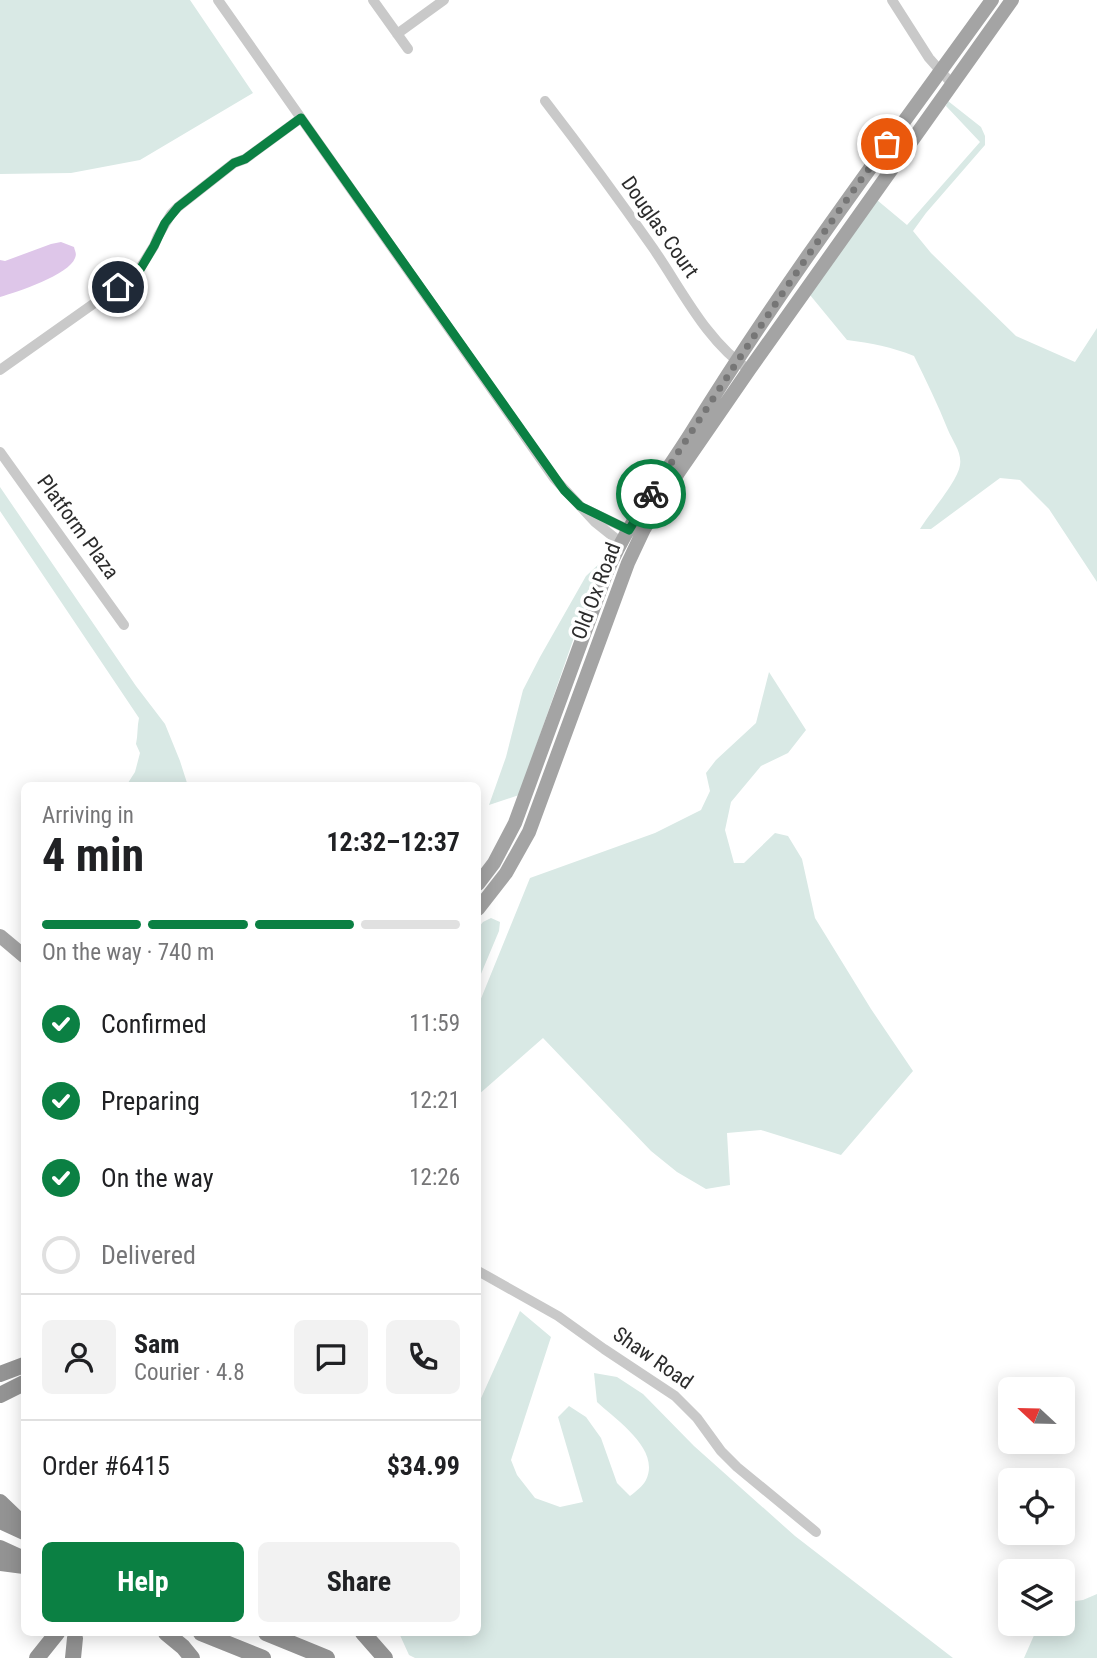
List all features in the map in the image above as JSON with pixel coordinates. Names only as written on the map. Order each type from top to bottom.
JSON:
[{"type":"highway","points":[[0,1374],[21,1366]]},
{"type":"highway","points":[[0,1395],[21,1384]]},
{"type":"highway","points":[[0,1502],[21,1522]]},
{"type":"highway","points":[[0,1521],[21,1531]]},
{"type":"highway","points":[[0,1548],[21,1558]]},
{"type":"highway","points":[[0,1563],[21,1566]]},
{"type":"highway","points":[[37,1658],[55,1636]]},
{"type":"highway","points":[[72,1658],[76,1636]]},
{"type":"highway","points":[[170,1636],[192,1658]]},
{"type":"highway","points":[[208,1636],[263,1658]]},
{"type":"highway","points":[[273,1636],[327,1658]]},
{"type":"highway","points":[[366,1636],[385,1658]]},
{"type":"main road","name":"Old Ox Road","points":[[481,880],[515,823],[615,554],[736,361],[856,186],[992,0]]},
{"type":"main road","name":"Old Ox Road","points":[[481,905],[506,873],[528,832],[632,555],[665,493],[749,370],[1012,0]]},
{"type":"main road","points":[[629,530],[633,543],[632,555]]},
{"type":"main road","points":[[0,936],[21,954]]},
{"type":"main road","points":[[47,1658],[57,1636]]},
{"type":"main road","points":[[66,1658],[76,1636]]},
{"type":"street","points":[[218,0],[554,478],[594,522],[614,538],[617,546],[615,554]]},
{"type":"street","points":[[373,0],[408,49]]},
{"type":"street","points":[[397,34],[444,0]]},
{"type":"street","points":[[892,0],[926,53],[953,85]]},
{"type":"street","name":"Douglas Court","points":[[545,101],[647,239],[706,327],[736,361],[749,370]]},
{"type":"street","points":[[0,370],[138,273],[165,223],[178,207],[234,163],[245,159],[301,118]]},
{"type":"street","name":"Platform Plaza","points":[[0,452],[124,625]]},
{"type":"street","points":[[580,506],[629,530]]},
{"type":"street","name":"Shaw Road","points":[[481,1273],[558,1316],[675,1396],[737,1467],[816,1532]]},
{"type":"shaded area","points":[[0,0],[190,0],[253,93],[140,160],[71,173],[0,174]]},
{"type":"shaded area","points":[[948,101],[981,127],[985,145],[913,231],[931,253],[1016,336],[1075,362],[1097,328],[1097,582],[1049,509],[1020,480],[1000,478],[931,529],[920,529],[949,488],[960,465],[958,451],[932,393],[914,356],[898,350],[847,340],[810,295],[877,200],[907,225],[980,142],[946,106]]},
{"type":"shaded area","points":[[61,242],[74,247],[76,256],[71,264],[42,282],[0,297],[0,260],[5,261]]},
{"type":"shaded area","points":[[0,487],[165,724],[187,782],[129,782],[135,772],[140,753],[136,744],[139,718],[0,511]]},
{"type":"shaded area","points":[[600,563],[519,795],[489,805],[506,757],[523,690],[586,576]]},
{"type":"shaded area","points":[[769,672],[806,730],[788,753],[761,766],[731,802],[725,830],[734,863],[744,863],[775,833],[788,836],[802,859],[815,918],[913,1071],[841,1155],[761,1130],[727,1133],[730,1185],[706,1189],[677,1172],[651,1151],[543,1038],[481,1092],[481,999],[530,878],[655,833],[701,810],[710,791],[706,773],[716,760],[756,723]]},
{"type":"shaded area","points":[[491,918],[500,922],[499,931],[481,974],[481,924]]},
{"type":"shaded area","points":[[520,1311],[551,1337],[511,1460],[517,1475],[535,1498],[560,1507],[583,1502],[558,1417],[569,1406],[586,1417],[601,1438],[617,1483],[630,1496],[645,1482],[649,1468],[642,1446],[625,1426],[597,1402],[594,1373],[617,1377],[643,1394],[694,1446],[795,1536],[953,1658],[415,1658],[409,1655],[400,1636],[481,1636],[481,1398]]},
{"type":"shaded area","points":[[1097,1594],[1097,1658],[1024,1658],[1034,1636],[1075,1636],[1075,1601]]},
{"type":"way so far","points":[[651,494],[748,344],[887,144]]},
{"type":"route","points":[[118,287],[138,273],[165,223],[178,207],[234,163],[245,159],[301,118],[564,490],[580,506],[629,530],[651,494]]}]
